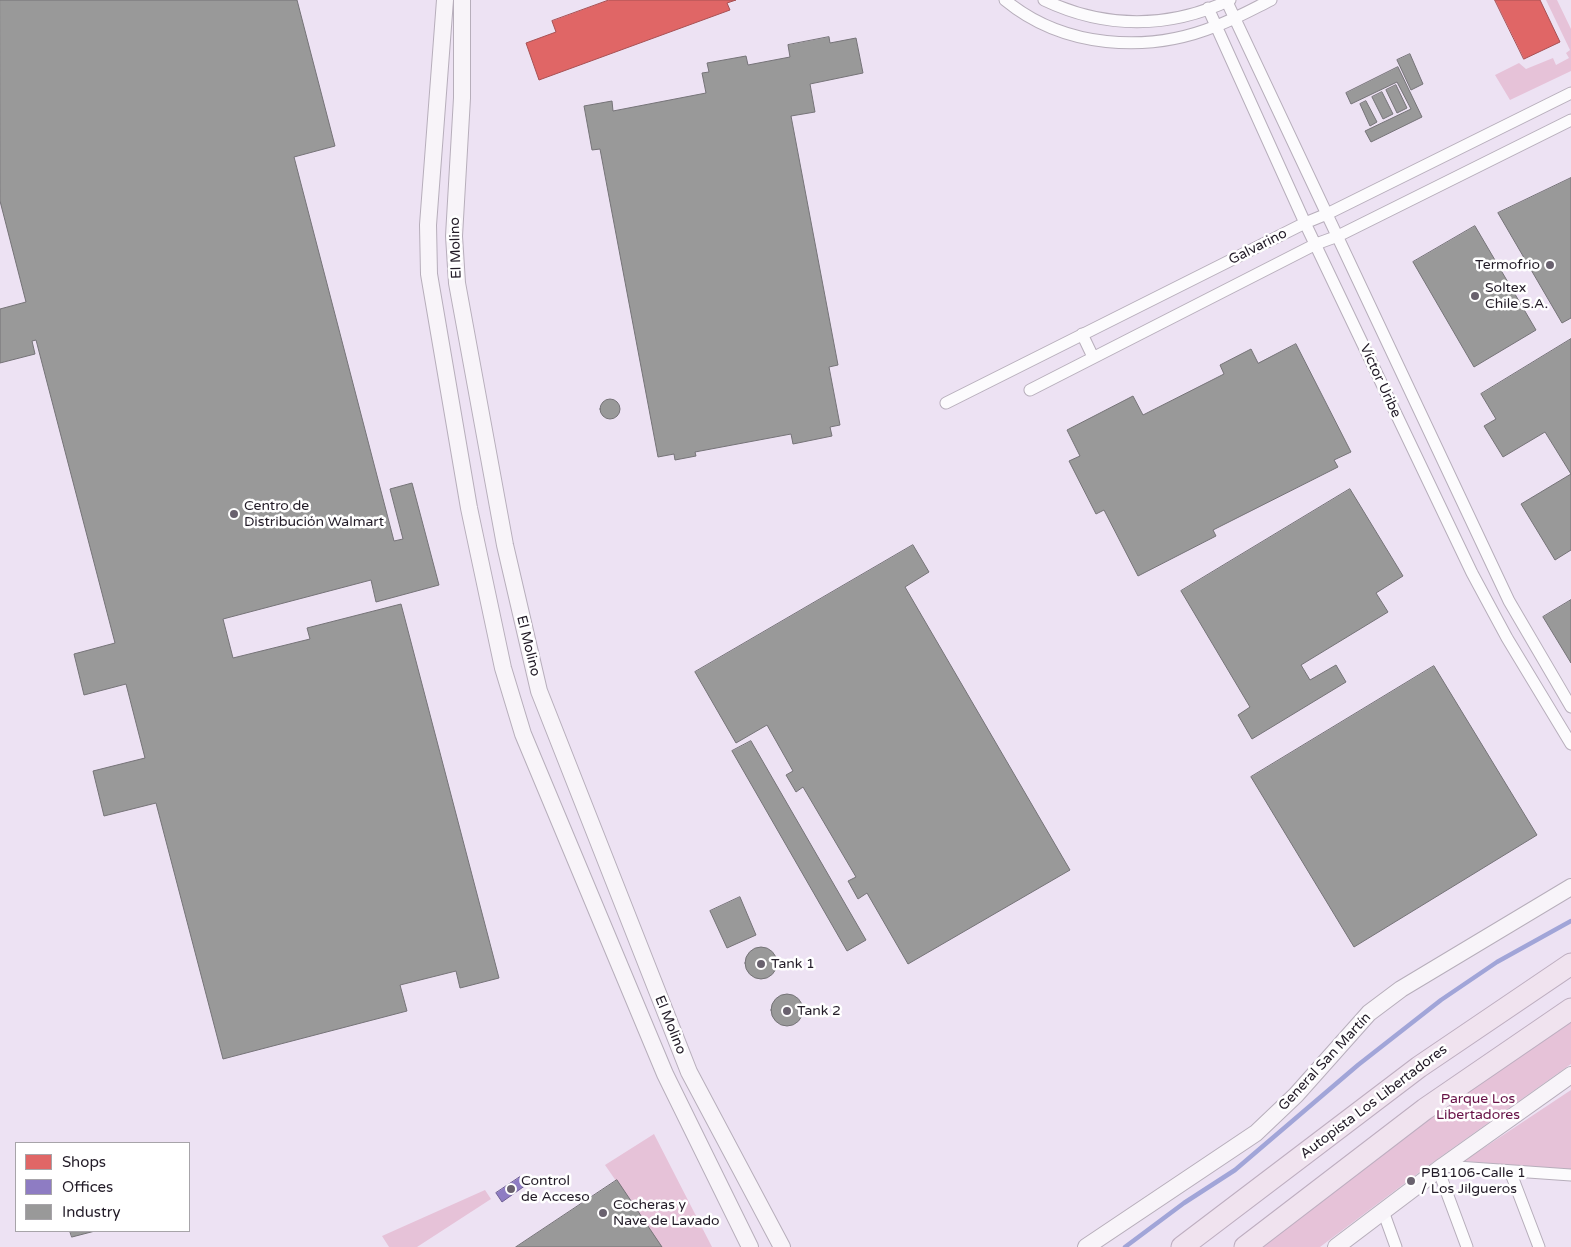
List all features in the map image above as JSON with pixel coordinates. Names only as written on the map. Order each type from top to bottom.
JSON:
[{"type":"highway","name":"Autopista Los Libertadores","points":[[1182,1247],[1419,1066],[1571,964]]},
{"type":"highway","points":[[1245,1247],[1425,1110],[1571,1009]]},
{"type":"street","name":"El Molino","points":[[445,0],[428,225],[429,274],[487,598],[509,690],[523,734],[664,1074],[750,1247]]},
{"type":"street","name":"El Molino","points":[[462,0],[461,126],[455,212],[455,260],[473,373],[507,554],[538,687],[555,737],[689,1072],[782,1247]]},
{"type":"street","points":[[1005,0],[1046,26],[1097,40],[1115,42],[1157,41],[1191,35],[1215,27],[1271,0]]},
{"type":"street","points":[[1044,0],[1072,12],[1106,21],[1167,19],[1228,1]]},
{"type":"street","name":"Víctor Uribe","points":[[1228,1],[1445,470],[1491,565],[1523,629],[1571,708]]},
{"type":"street","name":"Víctor Uribe","points":[[1208,8],[1305,223],[1472,573],[1507,638],[1571,744]]},
{"type":"street","name":"Galvarino","points":[[946,403],[1305,223],[1327,214],[1571,93]]},
{"type":"street","points":[[435,124],[448,120],[461,126]]},
{"type":"street","name":"Galvarino","points":[[1030,390],[1316,244],[1338,236],[1571,120]]},
{"type":"street","points":[[1082,334],[1093,357]]},
{"type":"street","points":[[446,377],[458,370],[473,373]]},
{"type":"street","points":[[1472,573],[1491,565]]},
{"type":"street","points":[[509,690],[517,695],[526,696],[535,692],[538,687]]},
{"type":"street","name":"General San Martín","points":[[1086,1247],[1256,1133],[1296,1095],[1357,1026],[1383,1002],[1419,977],[1571,887]]},
{"type":"street","points":[[1336,1247],[1440,1168],[1571,1075]]},
{"type":"street","points":[[1440,1168],[1571,1175]]},
{"type":"street","points":[[1440,1168],[1467,1247]]},
{"type":"street","points":[[1510,1171],[1539,1247]]},
{"type":"street","points":[[1383,1211],[1396,1247]]},
{"type":"green space","points":[[1546,0],[1557,0],[1571,29],[1571,71],[1510,100],[1495,75],[1519,63],[1526,69],[1553,58],[1556,65],[1569,58],[1566,53],[1570,50]]},
{"type":"green space","name":"Parque Los Libertadores","points":[[1571,1018],[1571,1064],[1429,1165],[1320,1247],[1260,1247],[1452,1101]]},
{"type":"green space","points":[[1571,1090],[1571,1170],[1464,1161]]},
{"type":"green space","points":[[654,1134],[712,1247],[662,1247],[605,1165]]},
{"type":"green space","points":[[485,1190],[491,1199],[417,1247],[389,1247],[382,1236]]},
{"type":"building: Shops","points":[[609,0],[736,0],[727,3],[730,10],[539,80],[526,43],[556,32],[552,21]]},
{"type":"building: Shops","points":[[1495,0],[1540,0],[1560,42],[1524,59]]},
{"type":"building: Offices","name":"Control de Acceso","points":[[520,1177],[526,1185],[502,1202],[496,1193]]},
{"type":"building: Industry","name":"Centro de Distribución Walmart","points":[[0,0],[297,0],[335,146],[294,157],[394,541],[403,539],[390,489],[412,483],[439,585],[376,602],[371,580],[223,619],[233,658],[310,639],[307,628],[401,604],[499,978],[460,988],[456,971],[400,985],[407,1011],[223,1059],[156,803],[104,816],[93,771],[145,758],[126,684],[84,695],[74,654],[115,643],[36,340],[32,341],[35,354],[0,363],[0,309],[26,302],[0,201]]},
{"type":"building: Industry","points":[[829,37],[830,43],[856,38],[863,73],[810,84],[815,112],[791,116],[838,365],[829,367],[840,425],[830,427],[832,436],[793,444],[791,434],[695,452],[696,456],[675,460],[674,454],[658,457],[600,149],[592,150],[584,106],[612,101],[613,111],[706,93],[702,73],[709,72],[707,63],[746,56],[748,65],[790,57],[788,45]]},
{"type":"building: Industry","points":[[1410,54],[1423,84],[1411,90],[1397,60]]},
{"type":"building: Industry","points":[[1398,67],[1422,117],[1371,142],[1365,131],[1411,109],[1397,82],[1351,104],[1346,93]]},
{"type":"building: Industry","points":[[1396,85],[1407,108],[1397,113],[1386,90]]},
{"type":"building: Industry","points":[[1382,92],[1393,114],[1383,119],[1372,97]]},
{"type":"building: Industry","points":[[1366,101],[1377,122],[1370,126],[1360,104]]},
{"type":"building: Industry","name":"Termofrio","points":[[1571,178],[1571,318],[1562,323],[1498,213]]},
{"type":"building: Industry","name":"Soltex Chile S.A.","points":[[1475,226],[1536,330],[1474,367],[1413,262]]},
{"type":"building: Industry","points":[[1571,339],[1571,474],[1545,432],[1503,457],[1484,426],[1496,419],[1481,394]]},
{"type":"building: Industry","points":[[1296,344],[1351,452],[1334,460],[1338,467],[1213,530],[1216,536],[1138,576],[1104,510],[1096,514],[1069,461],[1080,456],[1067,430],[1133,396],[1143,415],[1224,374],[1220,365],[1251,349],[1258,363]]},
{"type":"building: Industry","points":[[610,399],[617,402],[620,409],[617,416],[610,419],[603,416],[600,409],[603,402]]},
{"type":"building: Industry","points":[[1571,474],[1571,550],[1555,560],[1521,504]]},
{"type":"building: Industry","points":[[1350,489],[1403,576],[1376,593],[1388,612],[1301,665],[1310,680],[1336,665],[1346,682],[1252,739],[1238,715],[1250,707],[1181,591]]},
{"type":"building: Industry","points":[[913,545],[929,572],[905,587],[1070,870],[908,964],[867,893],[858,899],[848,881],[856,877],[803,787],[796,792],[786,775],[793,771],[767,725],[736,743],[695,672]]},
{"type":"building: Industry","points":[[1571,600],[1571,663],[1543,617]]},
{"type":"building: Industry","points":[[1434,666],[1537,835],[1354,947],[1251,777]]},
{"type":"building: Industry","points":[[751,741],[866,940],[847,951],[732,751]]},
{"type":"building: Industry","points":[[740,897],[756,935],[727,948],[710,911]]},
{"type":"building: Industry","name":"Tank 1","points":[[761,947],[773,951],[777,963],[773,975],[761,979],[749,975],[745,963],[749,951]]},
{"type":"building: Industry","name":"Tank 2","points":[[787,994],[799,998],[803,1010],[799,1022],[787,1026],[775,1022],[771,1010],[775,998]]},
{"type":"building: Industry","name":"Cocheras y Nave de Lavado","points":[[617,1180],[662,1247],[516,1247]]},
{"type":"building: Industry","points":[[70,1232],[91,1232],[72,1237]]},
{"type":"waterway","points":[[1125,1247],[1184,1203],[1235,1170],[1358,1065],[1441,1000],[1497,962],[1571,921]]},
{"type":"place","name":"Termofrio","points":[[1550,265]]},
{"type":"place","name":"Soltex Chile S.A.","points":[[1475,296]]},
{"type":"place","name":"Centro de Distribución Walmart","points":[[234,514]]},
{"type":"place","name":"Tank 1","points":[[761,964]]},
{"type":"place","name":"Tank 2","points":[[787,1011]]},
{"type":"place","name":"PB1106-Calle 1 / Los Jilgueros","points":[[1411,1181]]},
{"type":"place","name":"Control de Acceso","points":[[511,1189]]},
{"type":"place","name":"Cocheras y Nave de Lavado","points":[[603,1213]]}]
